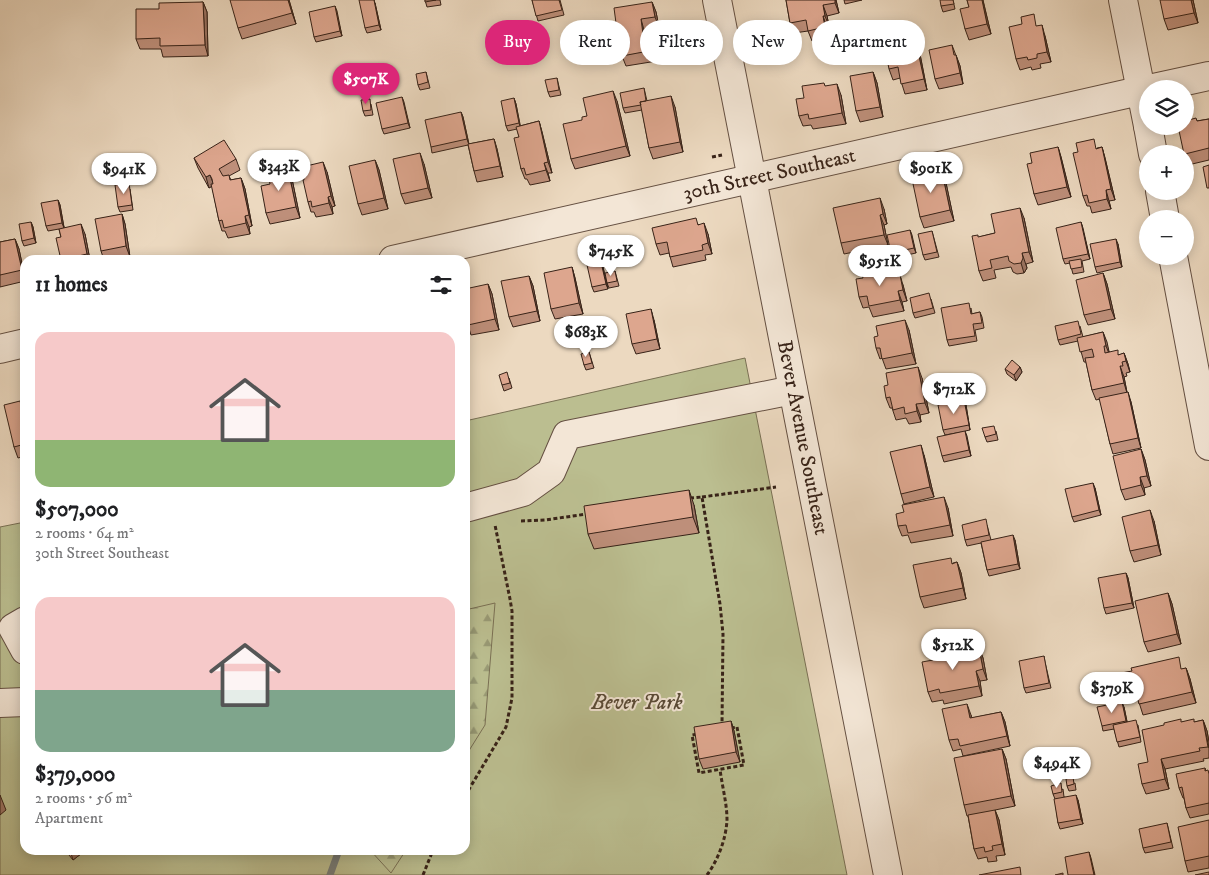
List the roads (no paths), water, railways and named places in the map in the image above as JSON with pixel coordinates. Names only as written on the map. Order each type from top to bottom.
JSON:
[{"type":"street","name":"Bever Avenue Southeast","points":[[717,0],[888,875]]},
{"type":"street","points":[[1123,0],[1143,80]]},
{"type":"street","name":"30th Street Southeast","points":[[1191,80],[1209,76]]},
{"type":"street","name":"30th Street Southeast","points":[[415,255],[1139,92]]},
{"type":"street","points":[[1175,265],[1209,446]]},
{"type":"street","points":[[0,348],[20,344]]},
{"type":"street","points":[[470,507],[523,492],[551,472],[567,435],[793,390]]},
{"type":"street","points":[[20,624],[13,628],[20,641]]},
{"type":"waterway","points":[[330,875],[337,855]]},
{"type":"park label","name":"Bever Park","points":[[637,703]]}]
